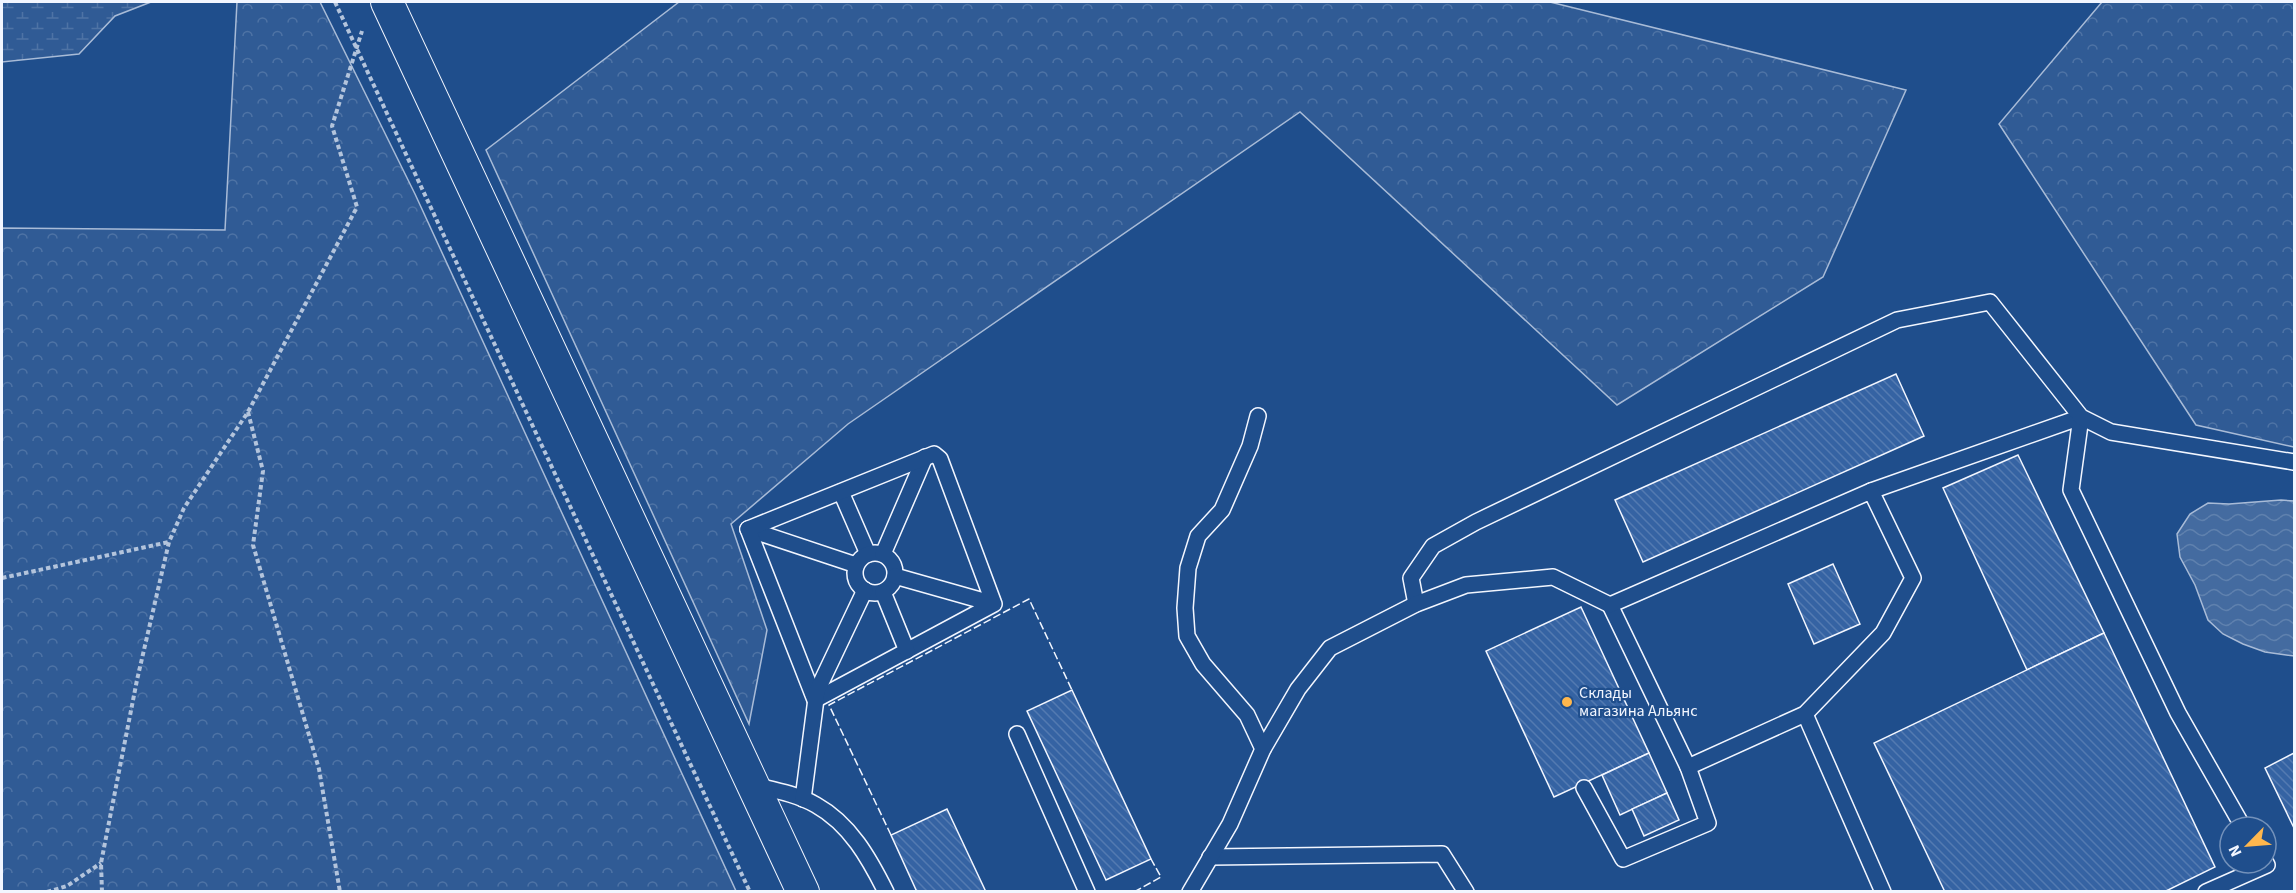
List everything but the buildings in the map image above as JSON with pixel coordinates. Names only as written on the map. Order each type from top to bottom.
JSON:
[{"type":"street","points":[[387,2],[803,891]]},
{"type":"lane","points":[[1416,604],[1411,578],[1433,546],[1476,522],[1897,320],[1990,302],[2082,417],[2111,432],[2295,462]]},
{"type":"lane","points":[[1258,416],[1250,446],[1222,510],[1198,536],[1188,568],[1185,608],[1187,636],[1203,664],[1247,715],[1263,749]]},
{"type":"lane","points":[[1610,605],[1871,491],[2082,417]]},
{"type":"lane","points":[[2082,417],[2071,490],[2178,713],[2236,815]]},
{"type":"lane","points":[[748,529],[934,454],[940,459],[994,603]]},
{"type":"lane","points":[[748,529],[856,565],[875,554],[925,457]]},
{"type":"lane","points":[[1688,767],[1805,714],[1883,633],[1913,578],[1871,491]]},
{"type":"lane","points":[[841,492],[875,554],[894,564],[895,576],[890,587],[883,592],[865,590],[857,581],[856,565]]},
{"type":"lane","points":[[748,529],[815,700]]},
{"type":"lane","points":[[895,576],[994,603]]},
{"type":"lane","points":[[1190,891],[1230,824],[1263,749],[1298,688],[1330,648],[1416,604],[1466,585],[1553,577],[1610,605],[1688,767],[1708,823],[1623,859],[1584,788]]},
{"type":"lane","points":[[803,799],[817,691],[865,590]]},
{"type":"lane","points":[[883,592],[907,651]]},
{"type":"lane","points":[[815,700],[994,603]]},
{"type":"lane","points":[[1805,714],[1883,891]]},
{"type":"lane","points":[[1017,734],[1087,891]]},
{"type":"lane","points":[[753,784],[817,805],[842,825],[866,851],[886,891]]},
{"type":"lane","points":[[1210,857],[1442,854],[1466,891]]},
{"type":"lane","points":[[2206,891],[2244,875]]},
{"type":"path","points":[[335,2],[750,891]]},
{"type":"path","points":[[102,891],[101,863],[137,680],[169,542],[184,508],[248,412],[357,207],[332,126],[362,29]]},
{"type":"path","points":[[248,412],[263,471],[253,545],[319,769],[340,891]]},
{"type":"path","points":[[2,578],[169,542]]},
{"type":"path","points":[[46,891],[68,886],[101,863]]},
{"type":"green space","points":[[2,2],[151,2],[115,16],[79,54],[2,62]]},
{"type":"green space","points":[[237,2],[320,2],[415,194],[736,891],[2,891],[2,228],[225,230]]},
{"type":"green space","points":[[679,2],[1550,2],[1906,90],[1823,277],[1617,405],[1300,112],[848,424],[731,524],[767,630],[749,724],[486,150]]},
{"type":"green space","points":[[2102,2],[2294,2],[2294,447],[2196,425],[1999,124]]},
{"type":"water","points":[[2294,501],[2294,656],[2265,652],[2243,644],[2223,634],[2208,620],[2195,585],[2180,557],[2177,534],[2190,514],[2208,503],[2229,504]]},
{"type":"fence","points":[[891,835],[829,705],[1029,599],[1072,690]]},
{"type":"fence","points":[[1134,892],[1161,877],[1151,859]]},
{"type":"place","name":"Склады магазина Альянс","points":[[1567,702]]}]
